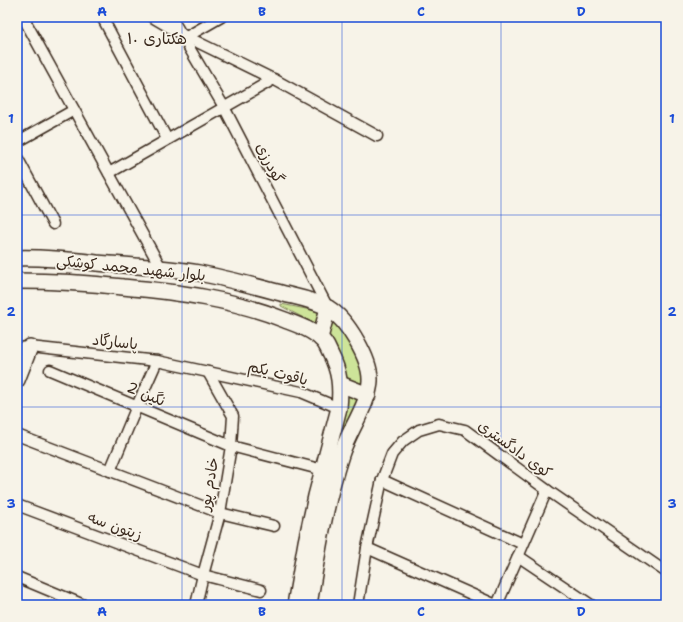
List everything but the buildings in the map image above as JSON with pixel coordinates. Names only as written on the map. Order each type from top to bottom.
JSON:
[{"type":"main road","name":"بلوار شهید محمد کوشکی","points":[[17,258],[50,259],[161,268],[198,273],[308,300],[328,308],[341,320],[357,341],[369,367],[370,380],[368,395],[341,453],[332,484],[308,605]]},
{"type":"main road","name":"بلوار شهید محمد کوشکی","points":[[17,281],[99,284],[182,293],[241,306],[271,315],[301,327],[323,340],[333,358],[339,375],[341,395],[306,542],[295,605]]},
{"type":"main road","points":[[320,338],[328,308]]},
{"type":"main road","points":[[17,380],[24,347]]},
{"type":"main road","points":[[340,384],[368,395]]},
{"type":"street","points":[[23,17],[161,268]]},
{"type":"street","points":[[102,17],[167,139]]},
{"type":"street","points":[[152,17],[184,35],[274,80],[377,136]]},
{"type":"street","name":"گودرزی","points":[[171,17],[184,35],[224,107],[328,308]]},
{"type":"street","points":[[184,35],[221,17]]},
{"type":"street","points":[[109,173],[274,80]]},
{"type":"street","points":[[17,142],[74,110]]},
{"type":"street","points":[[17,157],[53,224]]},
{"type":"street","name":"پاسارگاد","points":[[24,347],[157,361],[208,372]]},
{"type":"street","points":[[110,471],[157,361]]},
{"type":"street","name":"نگین 2","points":[[50,370],[231,446],[323,470]]},
{"type":"street","name":"یاقوت یکم","points":[[208,372],[302,392],[339,408]]},
{"type":"street","name":"خادم پور","points":[[196,605],[220,513],[231,446],[233,416],[208,372]]},
{"type":"street","name":"کوی دادگستری","points":[[358,605],[367,548],[382,480],[392,454],[404,441],[419,430],[439,424],[465,430],[546,490],[666,572]]},
{"type":"street","points":[[17,435],[220,513],[274,526]]},
{"type":"street","points":[[382,480],[523,544]]},
{"type":"street","points":[[367,548],[496,605],[546,490]]},
{"type":"street","name":"زیتون سه","points":[[17,506],[203,575],[260,590]]},
{"type":"street","points":[[518,556],[591,605]]},
{"type":"street","points":[[17,577],[84,605]]},
{"type":"green space","points":[[281,304],[321,312],[317,325],[281,306]]},
{"type":"green space","points":[[332,316],[358,352],[365,390],[344,382],[327,338]]},
{"type":"green space","points":[[345,393],[359,398],[340,437]]},
{"type":"district","name":"۱۰ هکتاری","points":[[157,38]]}]
